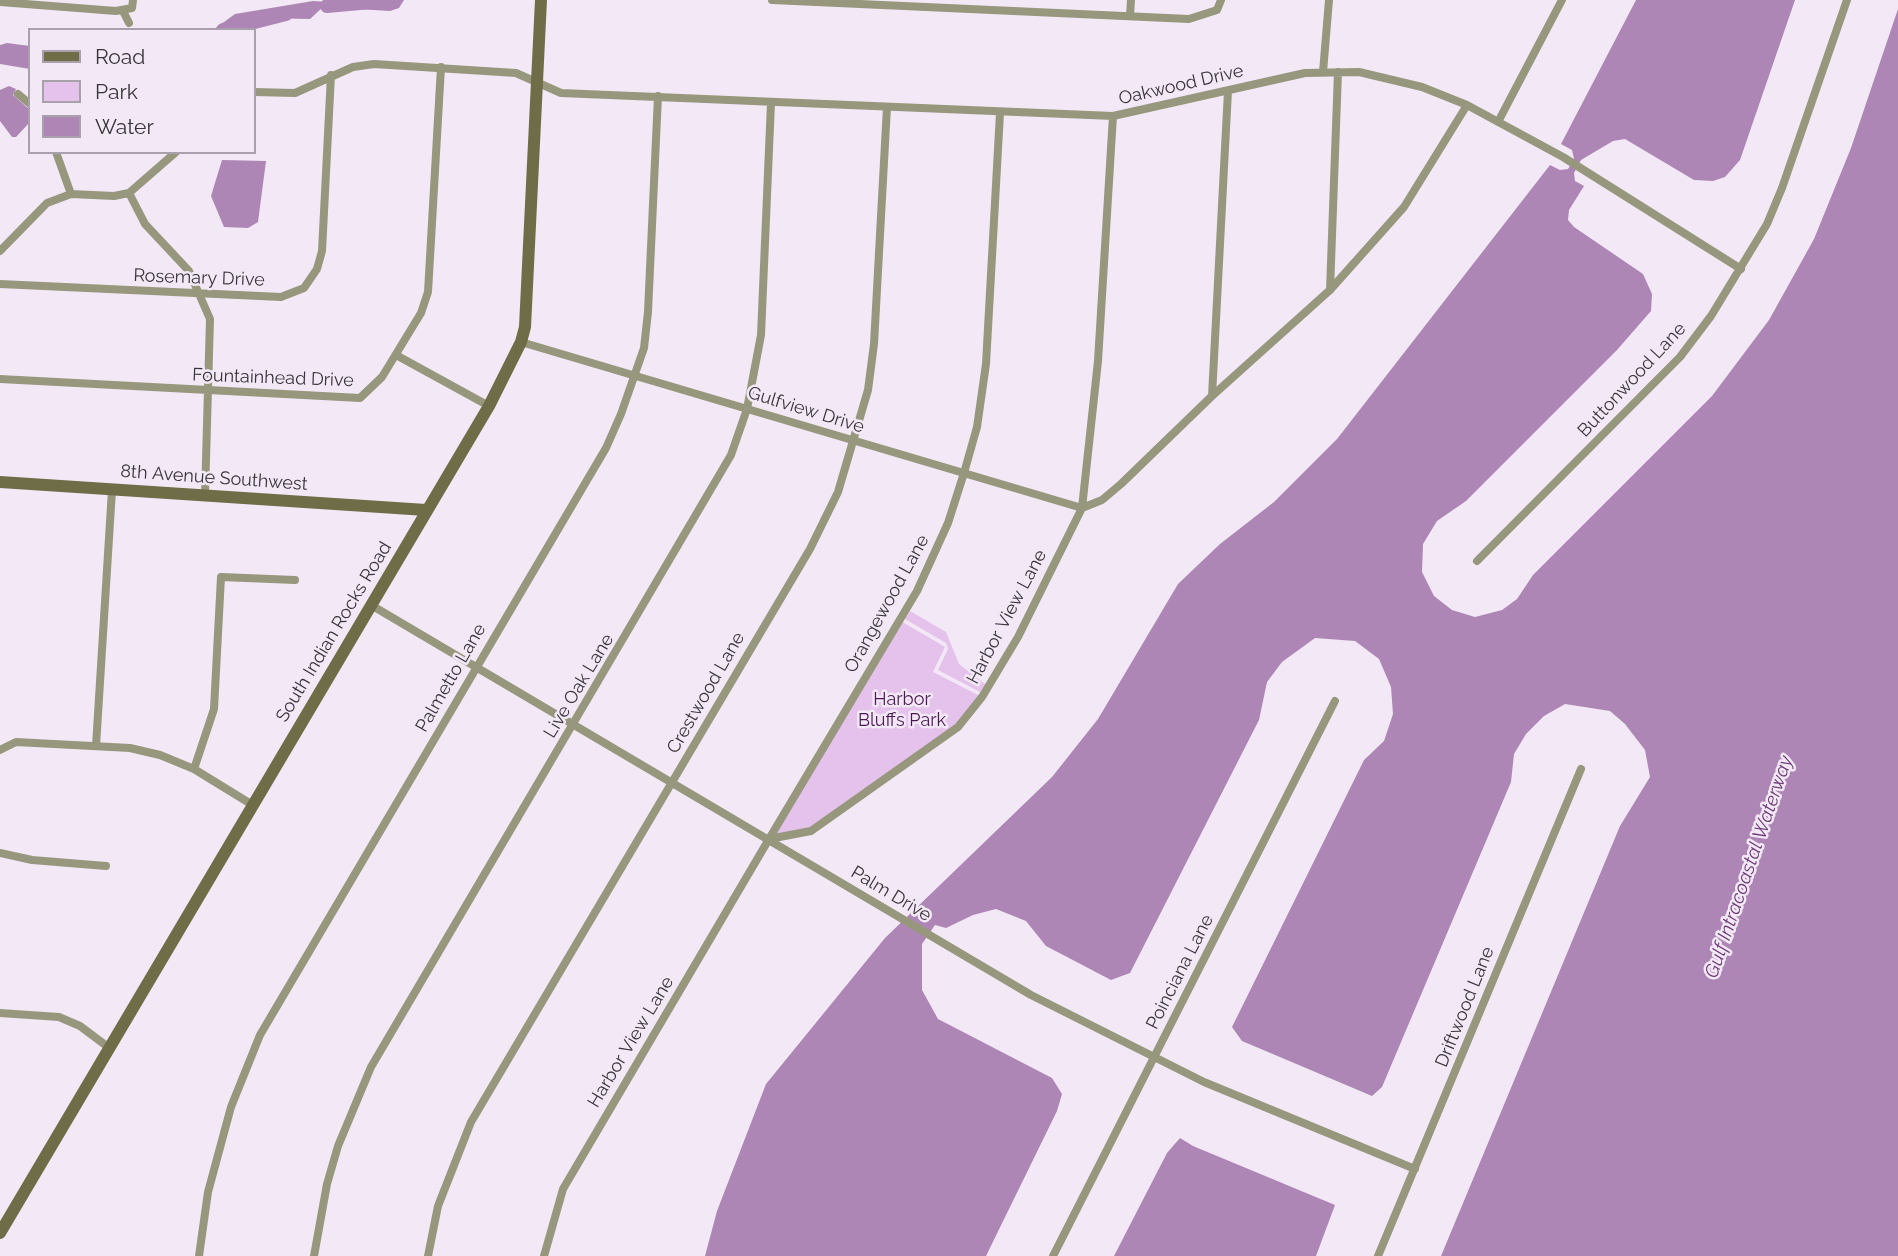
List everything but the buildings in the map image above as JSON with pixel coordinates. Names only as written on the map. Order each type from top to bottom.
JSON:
[{"type":"street","name":"South Indian Rocks Road","points":[[0,1233],[251,804],[489,406],[522,342],[525,327],[541,0]]},
{"type":"street","points":[[772,0],[1038,10],[1189,19],[1217,10],[1221,0]]},
{"type":"street","points":[[1038,0],[1038,10]]},
{"type":"street","points":[[1130,0],[1130,16]]},
{"type":"street","points":[[1323,72],[1329,0]]},
{"type":"street","points":[[1498,122],[1562,0]]},
{"type":"street","name":"Buttonwood Lane","points":[[1478,561],[1680,358],[1741,269],[1782,188],[1847,0]]},
{"type":"street","points":[[0,2],[123,11],[133,4]]},
{"type":"street","points":[[123,11],[129,23]]},
{"type":"street","name":"Oakwood Drive","points":[[256,92],[295,93],[331,75],[374,64],[516,73],[537,80],[561,93],[1113,116],[1305,73],[1338,72],[1388,77],[1467,105],[1563,157],[1741,269]]},
{"type":"street","name":"Fountainhead Drive","points":[[0,379],[352,400],[360,398],[376,385],[396,355],[421,313],[428,292],[441,67]]},
{"type":"street","points":[[1330,289],[1338,72]]},
{"type":"street","name":"Rosemary Drive","points":[[0,284],[281,297],[304,288],[311,279],[322,251],[331,75]]},
{"type":"street","points":[[1212,396],[1228,91]]},
{"type":"street","points":[[18,94],[28,102]]},
{"type":"street","name":"Palmetto Lane","points":[[199,1256],[208,1192],[231,1107],[260,1035],[606,448],[636,375],[644,348],[648,313],[659,96]]},
{"type":"street","name":"Live Oak Lane","points":[[314,1256],[334,1158],[367,1076],[709,497],[731,455],[747,408],[761,335],[771,103]]},
{"type":"street","points":[[1113,116],[1098,361],[1082,508],[1102,500],[1121,484],[1212,396],[1330,289],[1404,208],[1467,105]]},
{"type":"street","name":"Crestwood Lane","points":[[428,1256],[438,1206],[471,1122],[810,549],[838,492],[868,390],[874,344],[887,107]]},
{"type":"street","name":"Orangewood Lane","points":[[769,839],[917,591],[948,523],[964,473],[979,416],[986,365],[1000,113]]},
{"type":"street","points":[[57,154],[71,194]]},
{"type":"street","points":[[0,251],[47,204],[71,194],[114,196],[129,193],[174,154]]},
{"type":"street","points":[[129,193],[145,224],[189,271],[202,294],[210,319],[205,495]]},
{"type":"street","name":"Gulfview Drive","points":[[522,342],[1082,508]]},
{"type":"street","points":[[396,355],[489,406]]},
{"type":"street","name":"8th Avenue Southwest","points":[[0,482],[426,510]]},
{"type":"street","points":[[96,746],[112,490]]},
{"type":"street","name":"Harbor View Lane","points":[[544,1256],[563,1189],[769,839],[811,831],[958,727],[982,697],[1018,637],[1082,508]]},
{"type":"street","points":[[194,769],[214,709],[221,577],[295,580]]},
{"type":"street","name":"Palm Drive","points":[[371,605],[1031,995],[1154,1058],[1270,1111],[1415,1169]]},
{"type":"street","name":"Poinciana Lane","points":[[1052,1256],[1335,701]]},
{"type":"street","points":[[0,750],[16,742],[130,748],[160,755],[194,769],[251,804]]},
{"type":"street","name":"Driftwood Lane","points":[[1378,1256],[1581,769]]},
{"type":"street","points":[[0,853],[32,860],[106,866]]},
{"type":"street","points":[[0,1013],[59,1017],[80,1026],[108,1046]]},
{"type":"green space","points":[[910,611],[946,632],[959,664],[985,684],[980,692],[938,670],[948,649],[946,643],[905,619]]},
{"type":"green space","name":"Harbor Bluffs Park","points":[[899,620],[945,647],[933,672],[982,697],[958,727],[811,831],[769,839]]},
{"type":"water","points":[[404,0],[399,8],[390,11],[323,7],[310,19],[260,18],[242,28],[216,28],[235,14],[313,1],[358,4]]},
{"type":"water","name":"Gulf Intracoastal Waterway","points":[[1636,0],[1795,0],[1740,160],[1725,177],[1713,181],[1694,180],[1625,139],[1613,141],[1581,160],[1574,173],[1575,181],[1584,186],[1569,210],[1568,220],[1574,227],[1643,274],[1652,294],[1651,311],[1617,350],[1466,501],[1437,521],[1423,544],[1422,572],[1434,596],[1452,610],[1475,617],[1502,610],[1517,599],[1533,575],[1712,396],[1769,320],[1814,239],[1851,148],[1898,9],[1898,1256],[1441,1256],[1620,826],[1650,777],[1645,750],[1625,724],[1610,711],[1565,704],[1544,716],[1526,734],[1514,754],[1511,782],[1382,1087],[1372,1096],[1242,1041],[1232,1027],[1364,760],[1384,741],[1393,714],[1391,687],[1379,659],[1355,641],[1315,638],[1282,662],[1267,682],[1259,720],[1130,973],[1111,980],[1046,946],[1026,921],[996,909],[973,915],[946,928],[935,925],[922,944],[922,990],[938,1019],[1052,1078],[1062,1094],[1057,1111],[986,1256],[705,1256],[717,1211],[766,1084],[885,938],[1052,777],[1098,719],[1178,584],[1220,544],[1274,502],[1337,439],[1550,165],[1560,170],[1568,169],[1574,159],[1572,150],[1561,144]]},
{"type":"water","points":[[7,43],[28,46],[28,69],[0,64],[0,45]]},
{"type":"water","points":[[9,86],[16,89],[13,95],[28,108],[28,124],[16,137],[12,137],[0,121],[0,90]]},
{"type":"water","points":[[222,160],[266,161],[258,222],[248,228],[224,227],[211,196]]},
{"type":"water","points":[[1180,1138],[1193,1146],[1335,1205],[1316,1256],[1114,1256],[1167,1153]]},
{"type":"waterway","points":[[327,6],[393,0]]},
{"type":"waterway","points":[[231,28],[286,14]]}]
